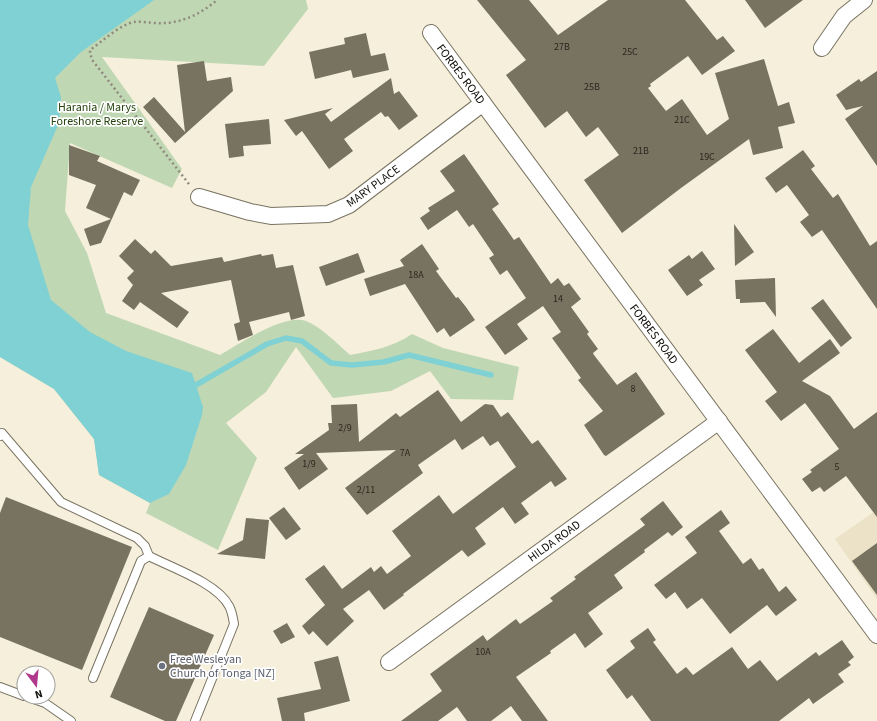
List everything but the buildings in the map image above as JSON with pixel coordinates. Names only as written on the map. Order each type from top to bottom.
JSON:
[{"type":"street","points":[[822,48],[844,16],[864,0]]},
{"type":"street","name":"FORBES ROAD","points":[[431,33],[877,635]]},
{"type":"street","name":"MARY PLACE","points":[[199,197],[250,212],[271,216],[328,214],[349,205],[483,104]]},
{"type":"street","name":"HILDA ROAD","points":[[389,662],[719,421]]},
{"type":"lane","points":[[0,436],[2,433],[61,502],[137,538],[145,546],[149,556],[217,591],[229,607],[234,624],[195,721]]},
{"type":"lane","points":[[93,678],[141,561],[149,556]]},
{"type":"lane","points":[[0,687],[16,693]]},
{"type":"lane","points":[[48,705],[71,721]]},
{"type":"path","points":[[199,197],[90,54],[90,50],[121,28],[133,22],[164,23],[178,21],[206,9],[217,0]]},
{"type":"shaded area","points":[[877,510],[877,599],[835,539]]},
{"type":"green space","name":"Harania / Marys Foreshore Reserve","points":[[0,0],[306,0],[308,9],[264,66],[102,57],[182,169],[172,188],[70,143],[65,211],[87,253],[106,313],[220,355],[250,337],[274,325],[286,321],[306,321],[318,327],[350,355],[390,345],[412,334],[443,348],[519,367],[513,400],[451,399],[430,371],[391,391],[333,398],[296,347],[266,392],[226,423],[257,458],[218,550],[146,513],[150,503],[99,475],[94,439],[54,389],[0,357]]},
{"type":"water","points":[[0,0],[154,0],[81,52],[55,78],[61,97],[59,123],[31,187],[28,225],[51,300],[90,332],[126,351],[192,373],[203,407],[202,415],[186,465],[169,494],[150,503],[99,475],[94,439],[54,389],[0,357]]},
{"type":"waterway","points":[[196,385],[267,344],[286,338],[302,341],[331,363],[352,365],[384,362],[409,355],[491,375]]},
{"type":"place","name":"Free Wesleyan Church of Tonga [NZ]","points":[[162,666]]}]
